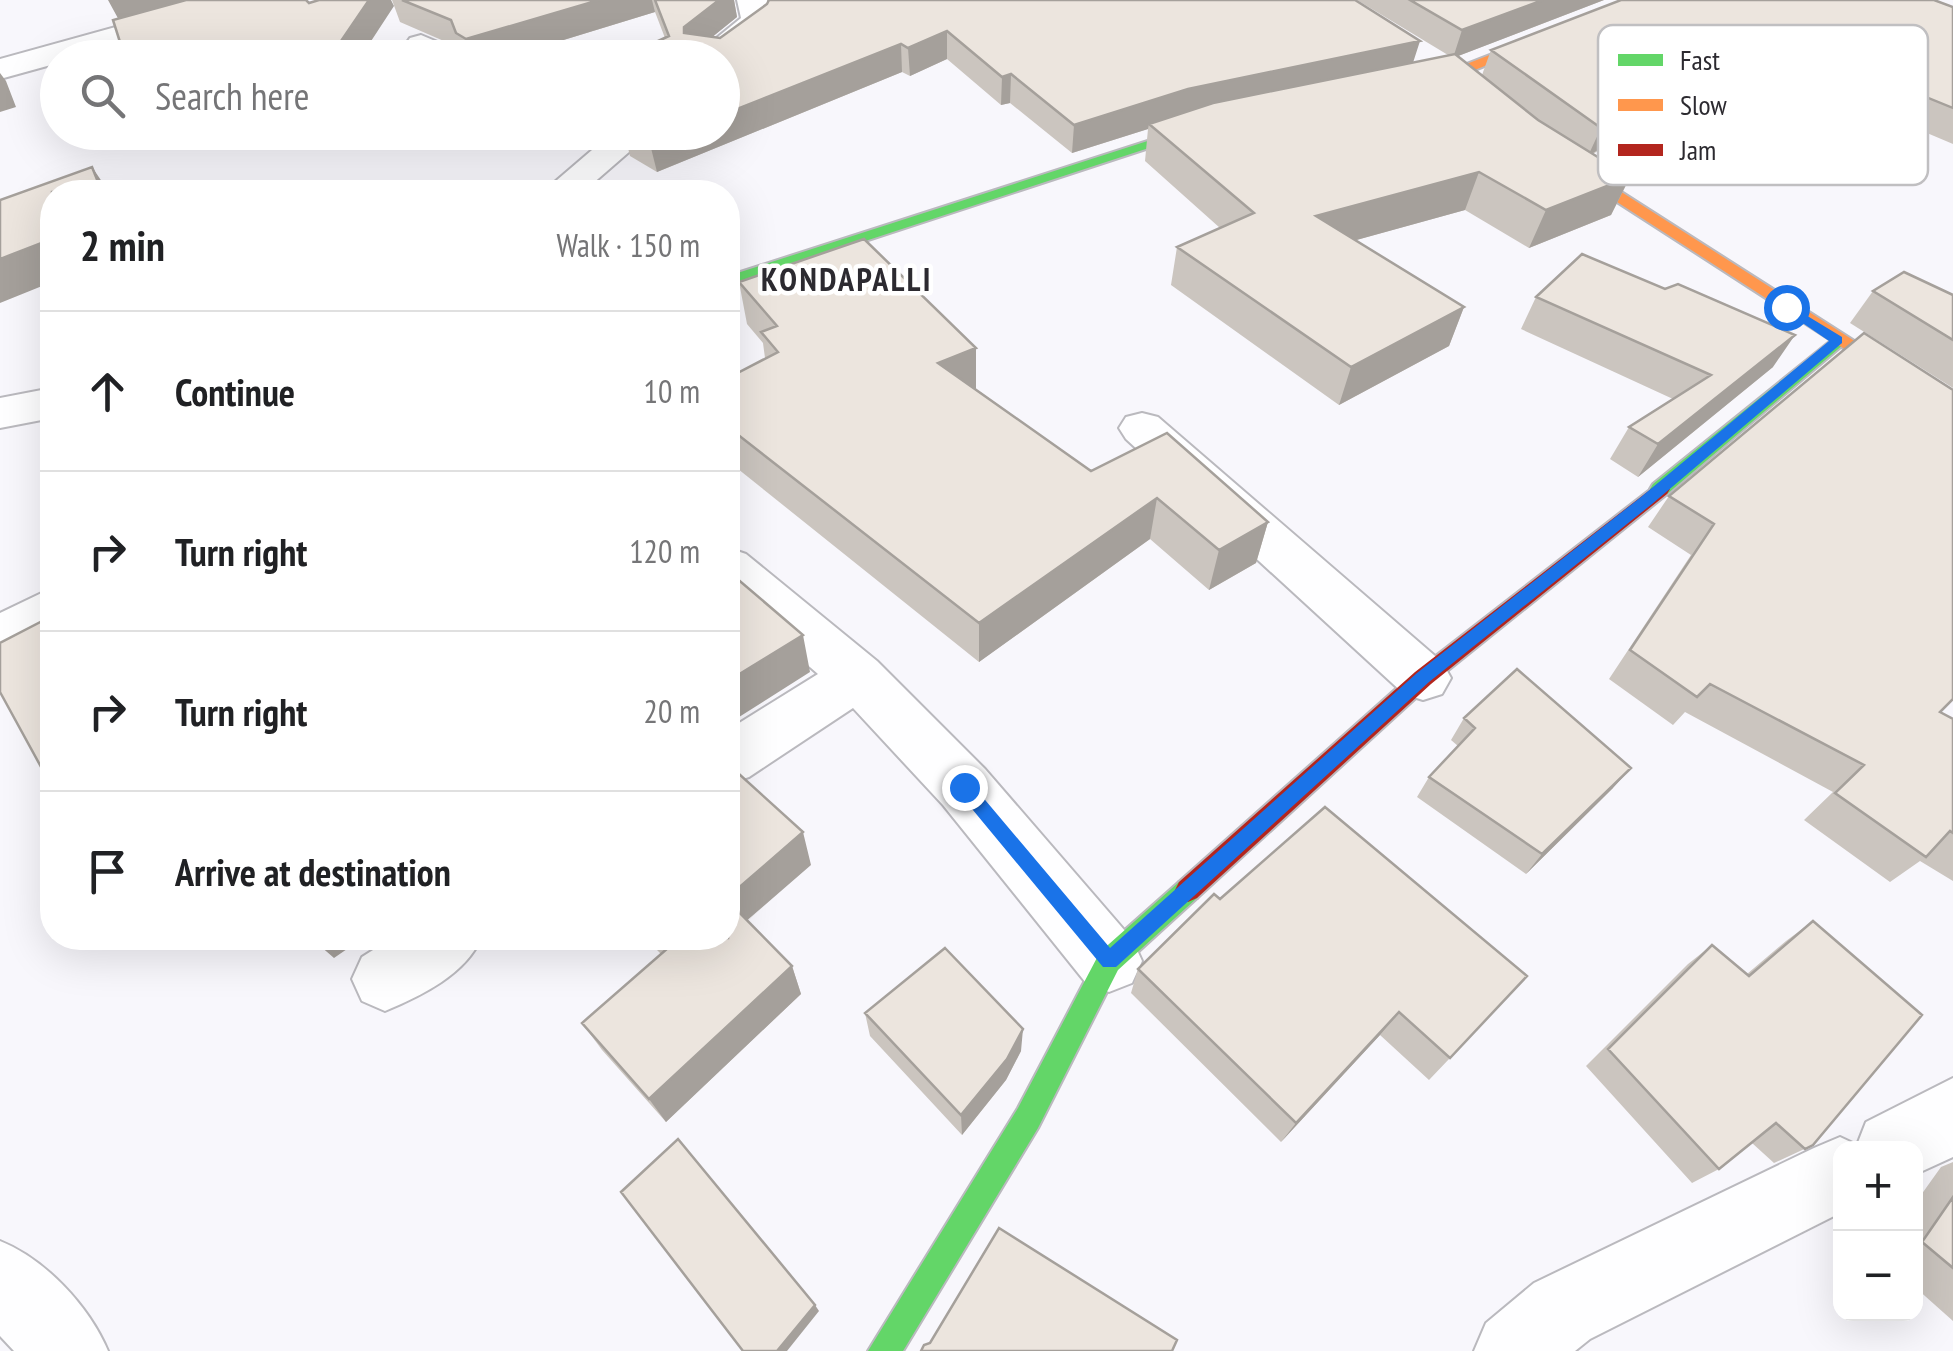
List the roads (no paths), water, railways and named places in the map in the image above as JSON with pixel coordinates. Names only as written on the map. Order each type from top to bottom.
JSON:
[{"type":"street","points":[[104,40],[247,0]]},
{"type":"street","points":[[732,40],[757,21],[752,0]]},
{"type":"street","points":[[1372,92],[1457,81],[1642,0]]},
{"type":"street","points":[[1420,56],[1457,81]]},
{"type":"street","points":[[0,69],[40,58]]},
{"type":"street","points":[[740,277],[1197,128],[1236,120]]},
{"type":"street","points":[[1539,146],[1598,184]]},
{"type":"street","points":[[574,180],[607,150]]},
{"type":"street","points":[[1599,185],[1953,414]]},
{"type":"street","points":[[884,1351],[1028,1118],[1110,961],[1423,678],[1646,501],[1838,340]]},
{"type":"street","points":[[0,413],[40,405]]},
{"type":"street","points":[[1142,428],[1423,678]]},
{"type":"street","points":[[740,577],[858,677],[964,787],[1110,961]]},
{"type":"street","points":[[0,638],[40,615]]},
{"type":"street","points":[[740,752],[858,677]]},
{"type":"street","points":[[384,979],[431,950]]},
{"type":"street","points":[[1907,1141],[1953,1114]]},
{"type":"street","points":[[1514,1351],[1562,1311],[1833,1177]]},
{"type":"street","points":[[0,1279],[68,1351]]},
{"type":"district","name":"KONDAPALLI","points":[[847,280]]}]
